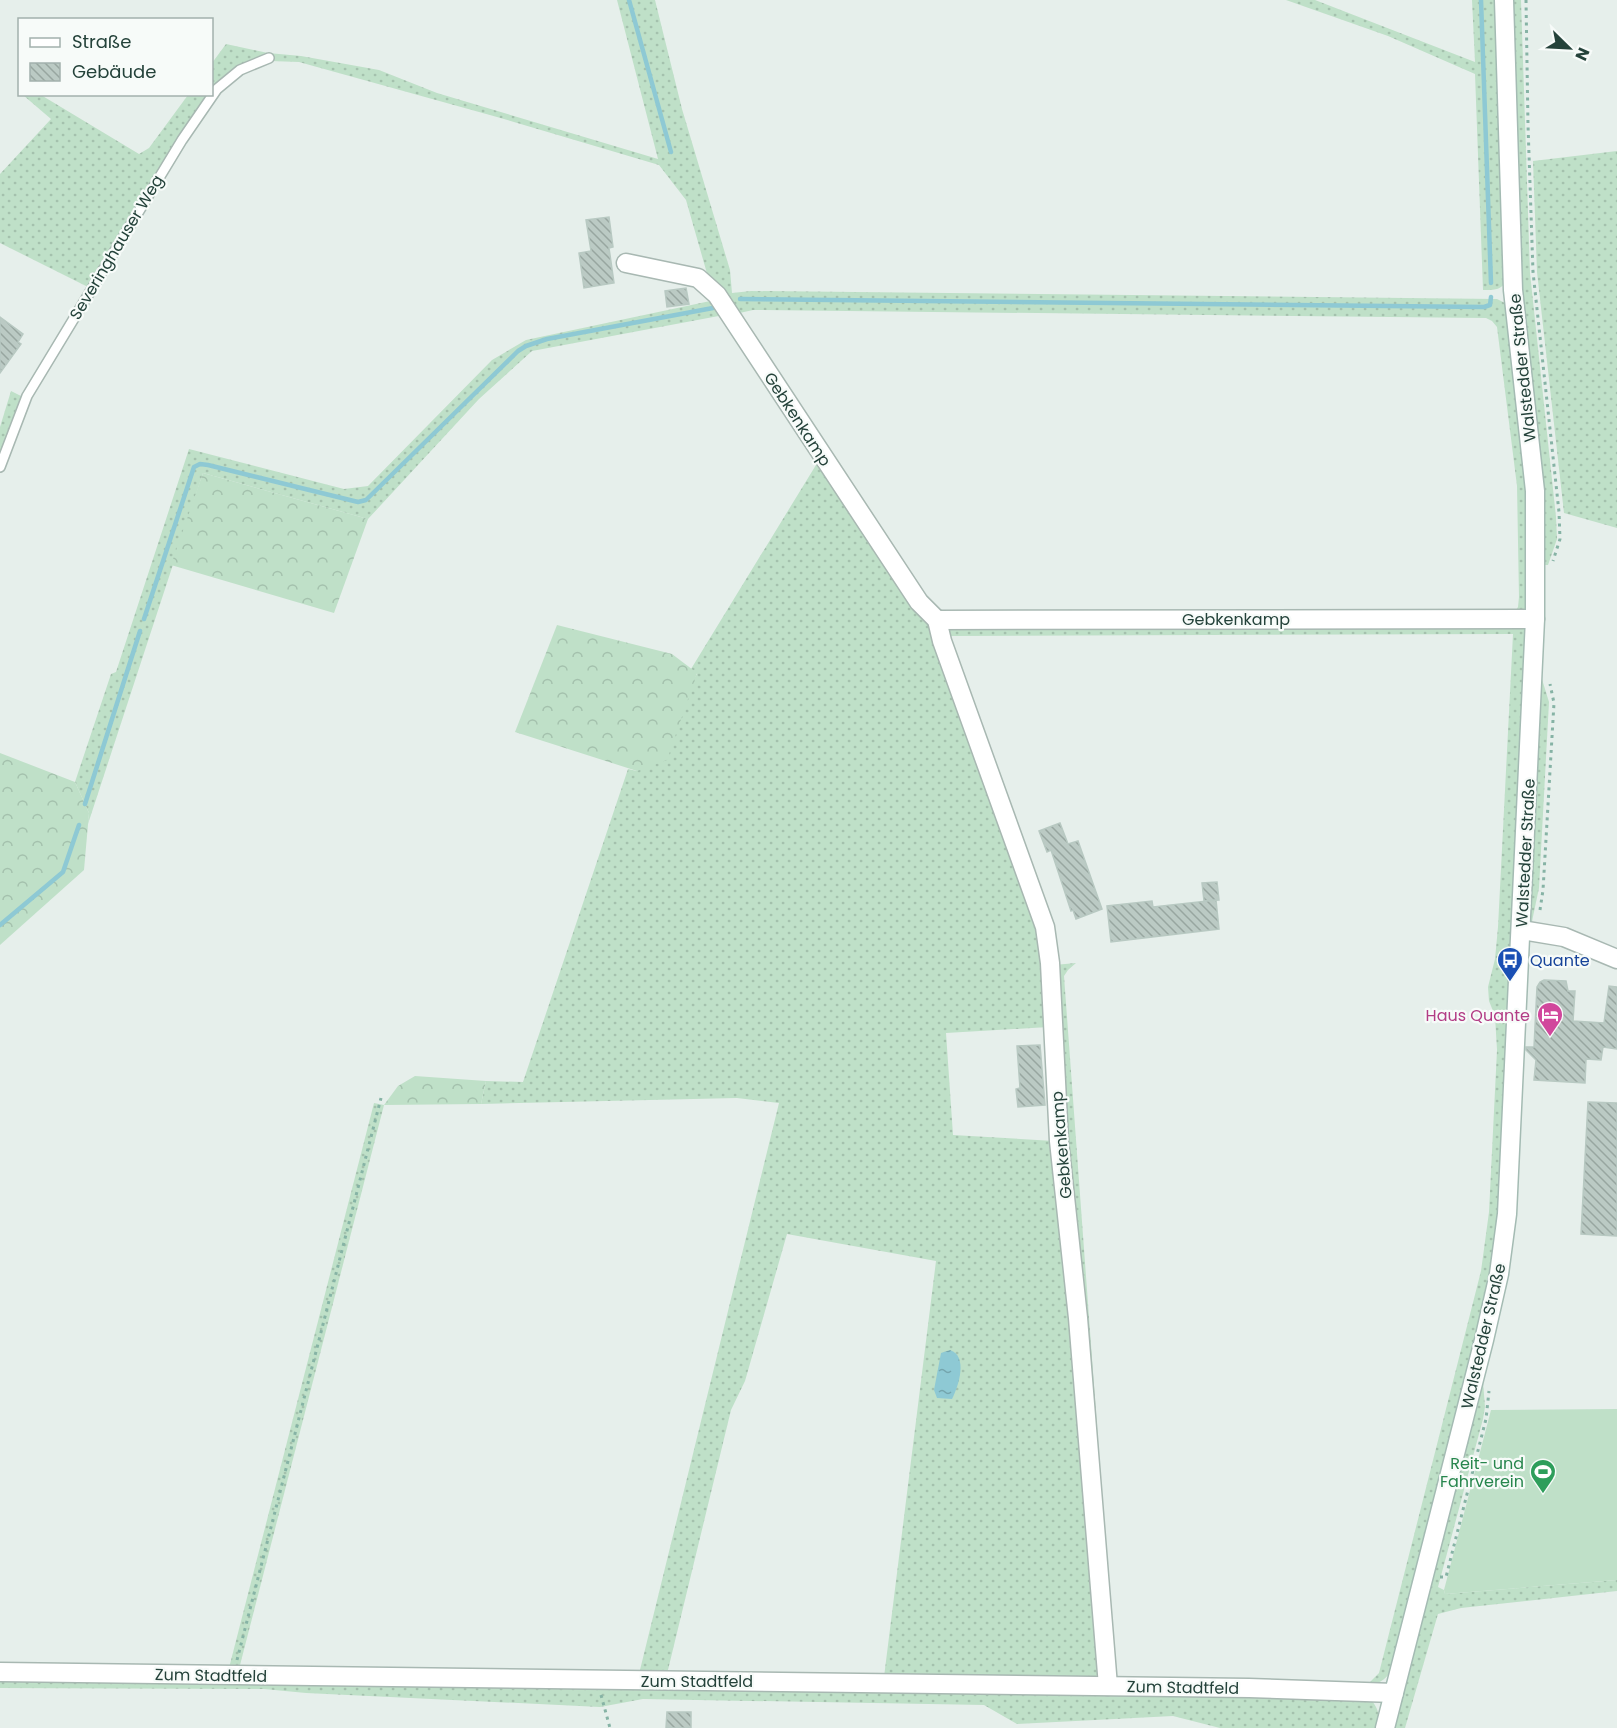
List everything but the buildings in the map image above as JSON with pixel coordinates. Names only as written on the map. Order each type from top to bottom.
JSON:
[{"type":"street","name":"Walstedder Straße","points":[[1384,1728],[1499,1274],[1507,1214],[1527,930],[1535,619],[1535,491],[1513,290],[1504,0]]},
{"type":"street","name":"Gebkenkamp","points":[[626,263],[698,278],[717,295],[919,602],[938,620],[942,641],[1045,927],[1050,963],[1059,1141],[1078,1318],[1108,1686]]},
{"type":"street","name":"Gebkenkamp","points":[[938,620],[1535,619]]},
{"type":"street","points":[[1527,930],[1564,937],[1617,959]]},
{"type":"street","name":"Zum Stadtfeld","points":[[0,1672],[1108,1686],[1394,1693]]},
{"type":"lane","name":"Severinghauser Weg","points":[[213,95],[240,70],[269,58]]},
{"type":"lane","name":"Severinghauser Weg","points":[[0,466],[27,396],[182,140],[212,96]]},
{"type":"path","points":[[1526,0],[1527,125],[1533,272],[1559,512],[1560,539],[1551,565]]},
{"type":"path","points":[[1527,930],[1543,890],[1554,703],[1548,674]]},
{"type":"path","points":[[233,1675],[381,1098]]},
{"type":"path","points":[[597,1680],[610,1728]]},
{"type":"green space","points":[[617,0],[655,0],[682,109],[730,270],[732,293],[751,291],[1497,299],[1505,303],[1530,493],[1527,612],[1512,616],[1518,607],[1519,597],[1517,486],[1497,327],[1486,318],[753,310],[735,314],[710,284],[686,200],[659,165],[299,62],[270,61],[268,56],[213,92],[213,62],[226,44],[268,53],[301,56],[379,70],[437,93],[658,159]]},
{"type":"green space","points":[[1286,0],[1315,0],[1475,62],[1472,0],[1498,0],[1506,281],[1502,287],[1483,290],[1475,74],[1388,36]]},
{"type":"green space","points":[[1512,0],[1521,0],[1530,273],[1556,517],[1557,539],[1548,565],[1545,565],[1543,499],[1521,283]]},
{"type":"green space","points":[[24,96],[43,96],[139,154],[149,148],[187,96],[209,96],[88,287],[0,243],[0,174],[51,119]]},
{"type":"green space","points":[[1617,151],[1617,528],[1564,513],[1537,272],[1533,161]]},
{"type":"green space","points":[[715,300],[724,315],[532,351],[479,399],[368,519],[203,473],[88,824],[89,813],[75,782],[111,674],[116,672],[189,449],[344,489],[368,486],[492,360],[526,340]]},
{"type":"green space","points":[[11,391],[21,396],[0,455],[0,427]]},
{"type":"green space","points":[[810,449],[932,626],[1041,929],[1048,1027],[946,1033],[953,1135],[1054,1141],[1102,1665],[1092,1680],[884,1677],[936,1261],[787,1234],[745,1381],[731,1410],[667,1674],[639,1674],[779,1103],[737,1098],[481,1104],[486,1081],[523,1082],[628,769],[637,771],[697,674],[691,669],[816,465]]},
{"type":"green space","points":[[203,473],[368,519],[334,613],[171,565]]},
{"type":"green space","points":[[557,625],[672,654],[697,673],[667,760],[637,771],[515,732]]},
{"type":"green space","points":[[949,628],[1525,628],[1527,631],[1500,1213],[1491,1273],[1391,1672],[1378,1683],[1367,1685],[1379,1673],[1481,1271],[1489,1212],[1497,1050],[1495,1016],[1489,1001],[1488,987],[1495,959],[1498,927],[1513,634],[951,636],[947,640],[945,637]]},
{"type":"green space","points":[[1541,676],[1549,702],[1539,888],[1531,926],[1529,914]]},
{"type":"green space","points":[[0,753],[75,782],[89,813],[84,870],[0,945]]},
{"type":"green space","points":[[1076,963],[1064,976],[1101,1481],[1097,1494],[1054,965]]},
{"type":"green space","points":[[415,1076],[486,1081],[481,1104],[384,1105],[398,1086]]},
{"type":"green space","points":[[374,1103],[384,1105],[239,1669],[229,1668]]},
{"type":"green space","points":[[1483,1382],[1485,1407],[1483,1419],[1438,1587],[1444,1590],[1445,1594],[1617,1580],[1617,1591],[1461,1608],[1438,1614],[1405,1728],[1392,1728]]},
{"type":"green space","name":"Reit- und Fahrverein","points":[[1617,1409],[1617,1580],[1445,1594],[1444,1590],[1491,1410]]},
{"type":"green space","points":[[0,1676],[1369,1697],[1377,1708],[1379,1719],[1377,1728],[1220,1728],[1173,1716],[1017,1724],[984,1705],[643,1699],[600,1707],[264,1689],[0,1688]]},
{"type":"water","points":[[950,1350],[959,1358],[959,1379],[952,1399],[937,1398],[934,1390],[941,1353]]},
{"type":"waterway","points":[[629,0],[671,152]]},
{"type":"waterway","points":[[1481,0],[1491,283]]},
{"type":"waterway","points":[[740,299],[1484,307],[1490,305],[1491,297]]},
{"type":"waterway","points":[[144,619],[194,467],[200,464],[208,465],[358,502],[366,500],[518,351],[526,346],[547,339],[713,308]]},
{"type":"waterway","points":[[85,804],[140,631]]},
{"type":"waterway","points":[[0,925],[63,872],[79,825]]},
{"type":"place","name":"Quante","points":[[1510,983]]},
{"type":"place","name":"Haus Quante","points":[[1550,1038]]},
{"type":"place","name":"Reit- und Fahrverein","points":[[1543,1495]]}]
